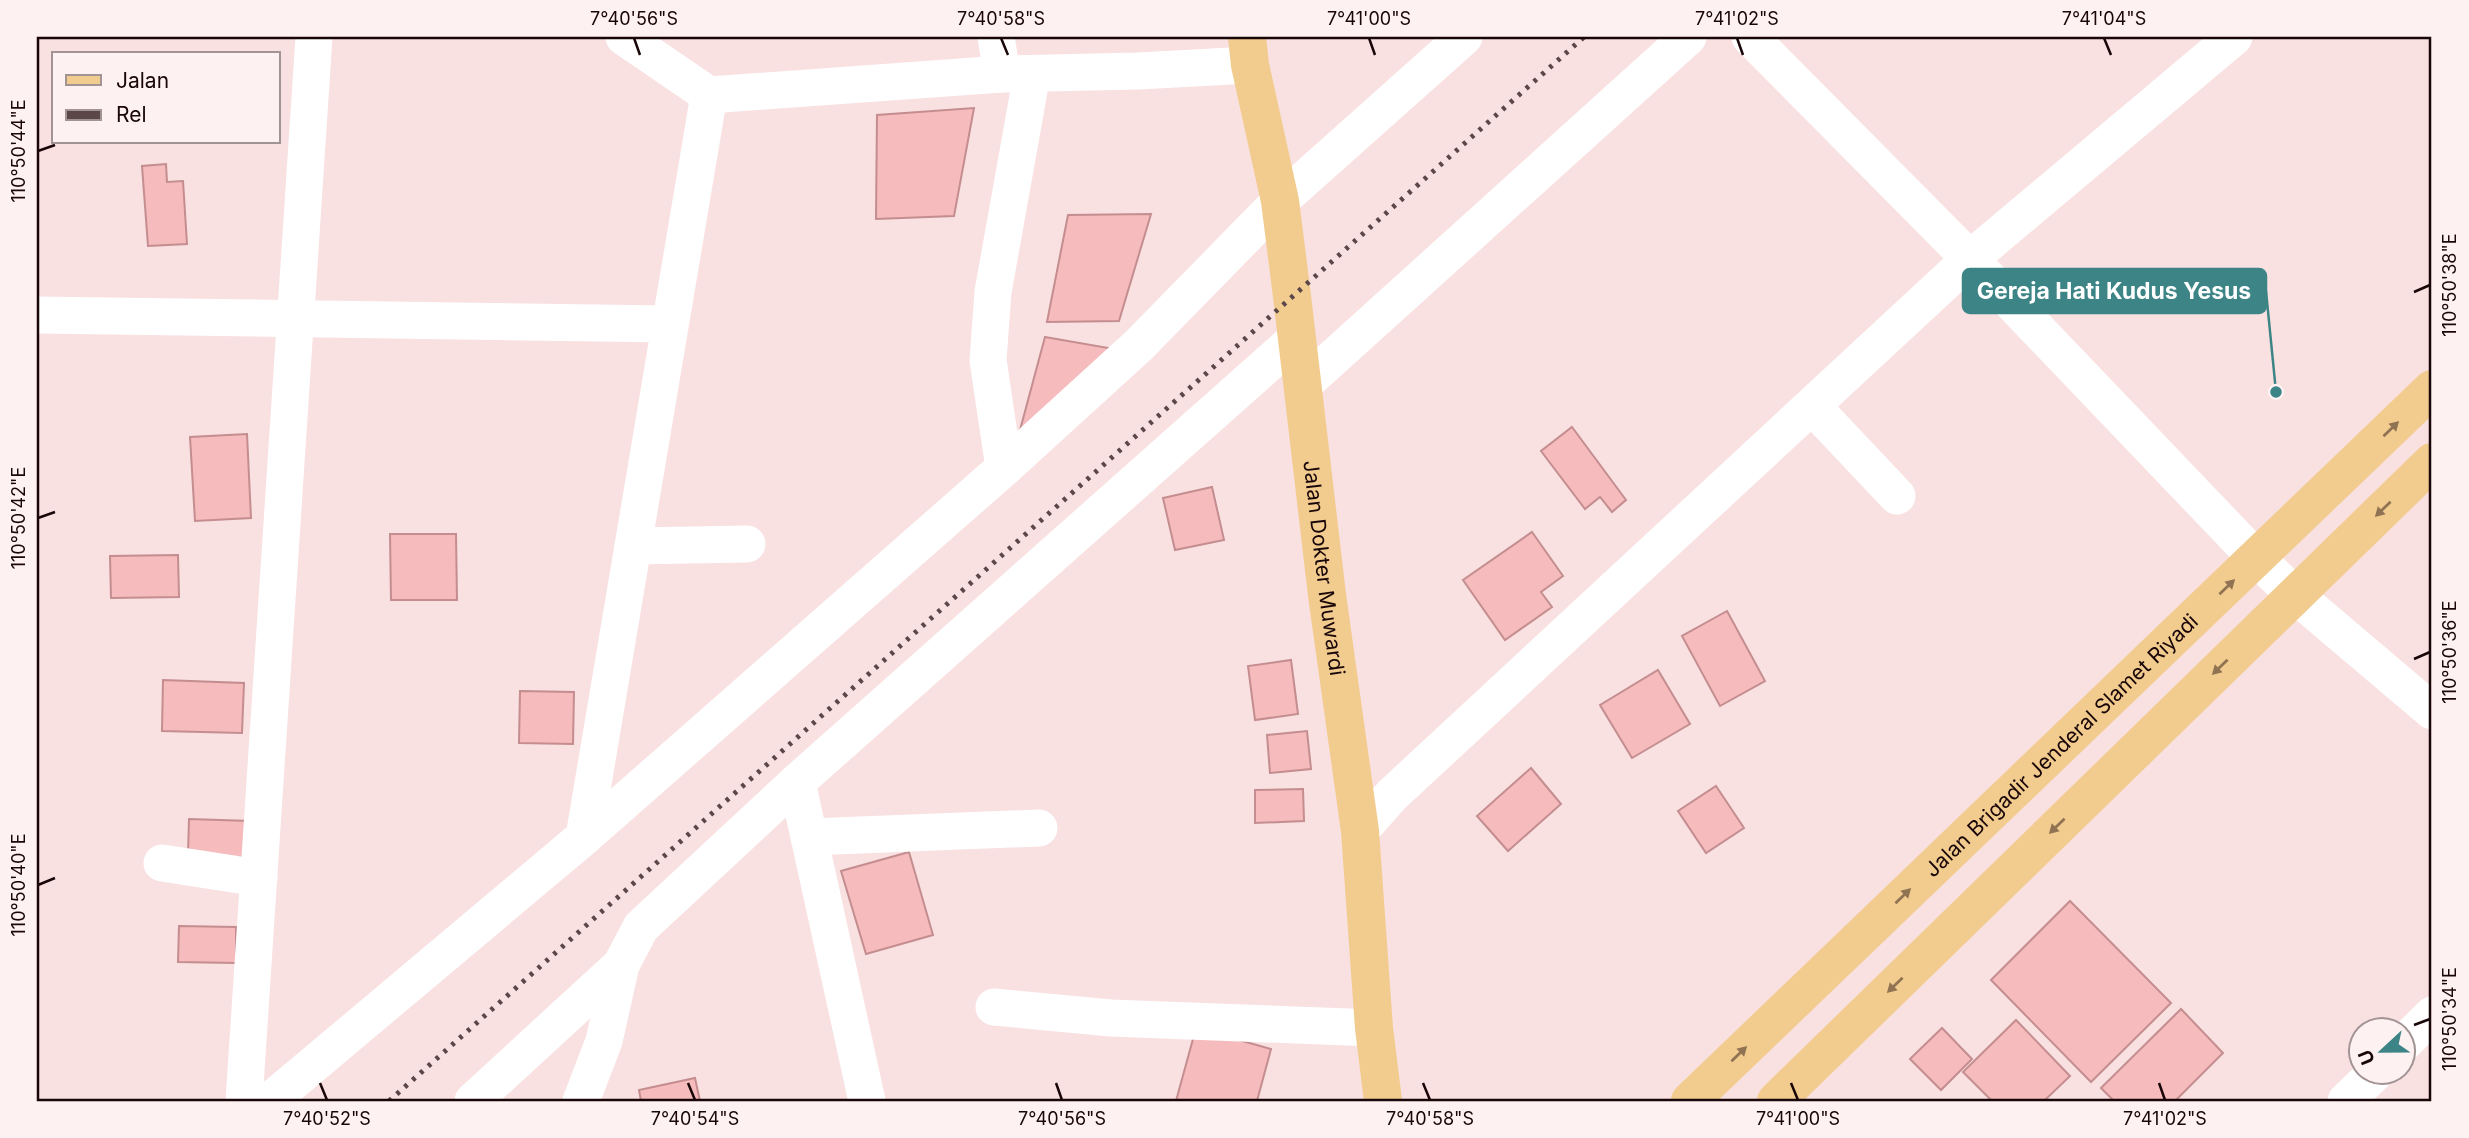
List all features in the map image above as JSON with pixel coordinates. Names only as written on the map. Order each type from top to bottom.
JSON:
[{"type":"main road","name":"Jalan Dokter Muwardi","points":[[1249,51],[1280,201],[1327,595],[1360,831],[1374,1028],[1383,1101]]},
{"type":"main road","name":"Jalan Brigadir Jenderal Slamet Riyadi","points":[[1690,1101],[2432,390]]},
{"type":"main road","points":[[1776,1101],[2432,461]]},
{"type":"street","points":[[244,1101],[314,37]]},
{"type":"street","points":[[624,37],[709,95],[1017,74],[1138,71],[1249,51]]},
{"type":"street","points":[[996,37],[1017,74],[988,360],[1004,468]]},
{"type":"street","points":[[270,1101],[584,837],[1004,468],[1139,345],[1280,201],[1464,37]]},
{"type":"street","points":[[1303,385],[1688,37]]},
{"type":"street","points":[[1750,37],[1970,259],[2256,558],[2294,594],[2432,711]]},
{"type":"street","points":[[1360,831],[1403,785],[1970,259],[2234,37]]},
{"type":"street","points":[[584,837],[709,95]]},
{"type":"street","points":[[37,315],[670,324]]},
{"type":"street","points":[[581,1101],[604,1041],[621,965],[641,928],[797,782],[1297,338]]},
{"type":"street","points":[[1812,406],[1897,496]]},
{"type":"street","points":[[633,546],[747,544]]},
{"type":"street","points":[[797,782],[867,1101]]},
{"type":"street","points":[[809,836],[1039,828]]},
{"type":"street","points":[[162,863],[259,878]]},
{"type":"street","points":[[473,1101],[621,965]]},
{"type":"street","points":[[994,1007],[1111,1018],[1374,1028]]},
{"type":"street","points":[[2416,1032],[2432,1015]]},
{"type":"street","points":[[2346,1101],[2362,1086]]},
{"type":"building","points":[[974,108],[954,216],[876,219],[877,115]]},
{"type":"building","points":[[166,164],[167,182],[183,181],[187,244],[148,246],[142,166]]},
{"type":"building","points":[[1151,214],[1119,321],[1047,322],[1068,215]]},
{"type":"building","points":[[1045,337],[1120,350],[1020,430]]},
{"type":"building","points":[[1572,427],[1626,500],[1612,512],[1600,497],[1585,509],[1541,451]]},
{"type":"building","points":[[247,434],[251,518],[195,521],[190,437]]},
{"type":"building","points":[[1212,487],[1224,540],[1175,550],[1163,498]]},
{"type":"building","points":[[1532,532],[1563,576],[1541,592],[1552,607],[1505,640],[1463,580]]},
{"type":"building","points":[[390,534],[456,534],[457,600],[391,600]]},
{"type":"building","points":[[178,555],[179,597],[111,598],[110,556]]},
{"type":"building","points":[[1727,611],[1765,681],[1720,706],[1682,636]]},
{"type":"building","points":[[1291,660],[1298,714],[1255,720],[1248,666]]},
{"type":"building","points":[[1658,670],[1690,724],[1632,758],[1600,705]]},
{"type":"building","points":[[163,680],[244,683],[242,733],[162,731]]},
{"type":"building","points":[[520,691],[574,692],[573,744],[519,743]]},
{"type":"building","points":[[1307,731],[1311,769],[1270,773],[1267,735]]},
{"type":"building","points":[[1531,768],[1561,804],[1508,851],[1477,816]]},
{"type":"building","points":[[1716,786],[1744,828],[1706,853],[1678,811]]},
{"type":"building","points":[[1303,789],[1304,821],[1255,823],[1255,790]]},
{"type":"building","points":[[189,819],[250,821],[249,858],[188,855]]},
{"type":"building","points":[[909,852],[933,935],[866,954],[841,871]]},
{"type":"building","points":[[2070,901],[2171,1003],[2091,1082],[1991,980]]},
{"type":"building","points":[[179,926],[236,927],[236,963],[178,962]]},
{"type":"building","points":[[2181,1009],[2223,1053],[2175,1101],[2114,1101],[2101,1088]]},
{"type":"building","points":[[2016,1020],[2070,1076],[2044,1101],[1992,1101],[1963,1072]]},
{"type":"building","points":[[1196,1028],[1271,1049],[1257,1101],[1176,1101]]},
{"type":"building","points":[[1942,1028],[1972,1059],[1941,1090],[1910,1059]]},
{"type":"building","points":[[695,1078],[700,1101],[641,1101],[639,1090]]},
{"type":"railway","points":[[389,1101],[1584,37]]},
{"type":"place","name":"Gereja Hati Kudus Yesus","points":[[2276,392]]}]
